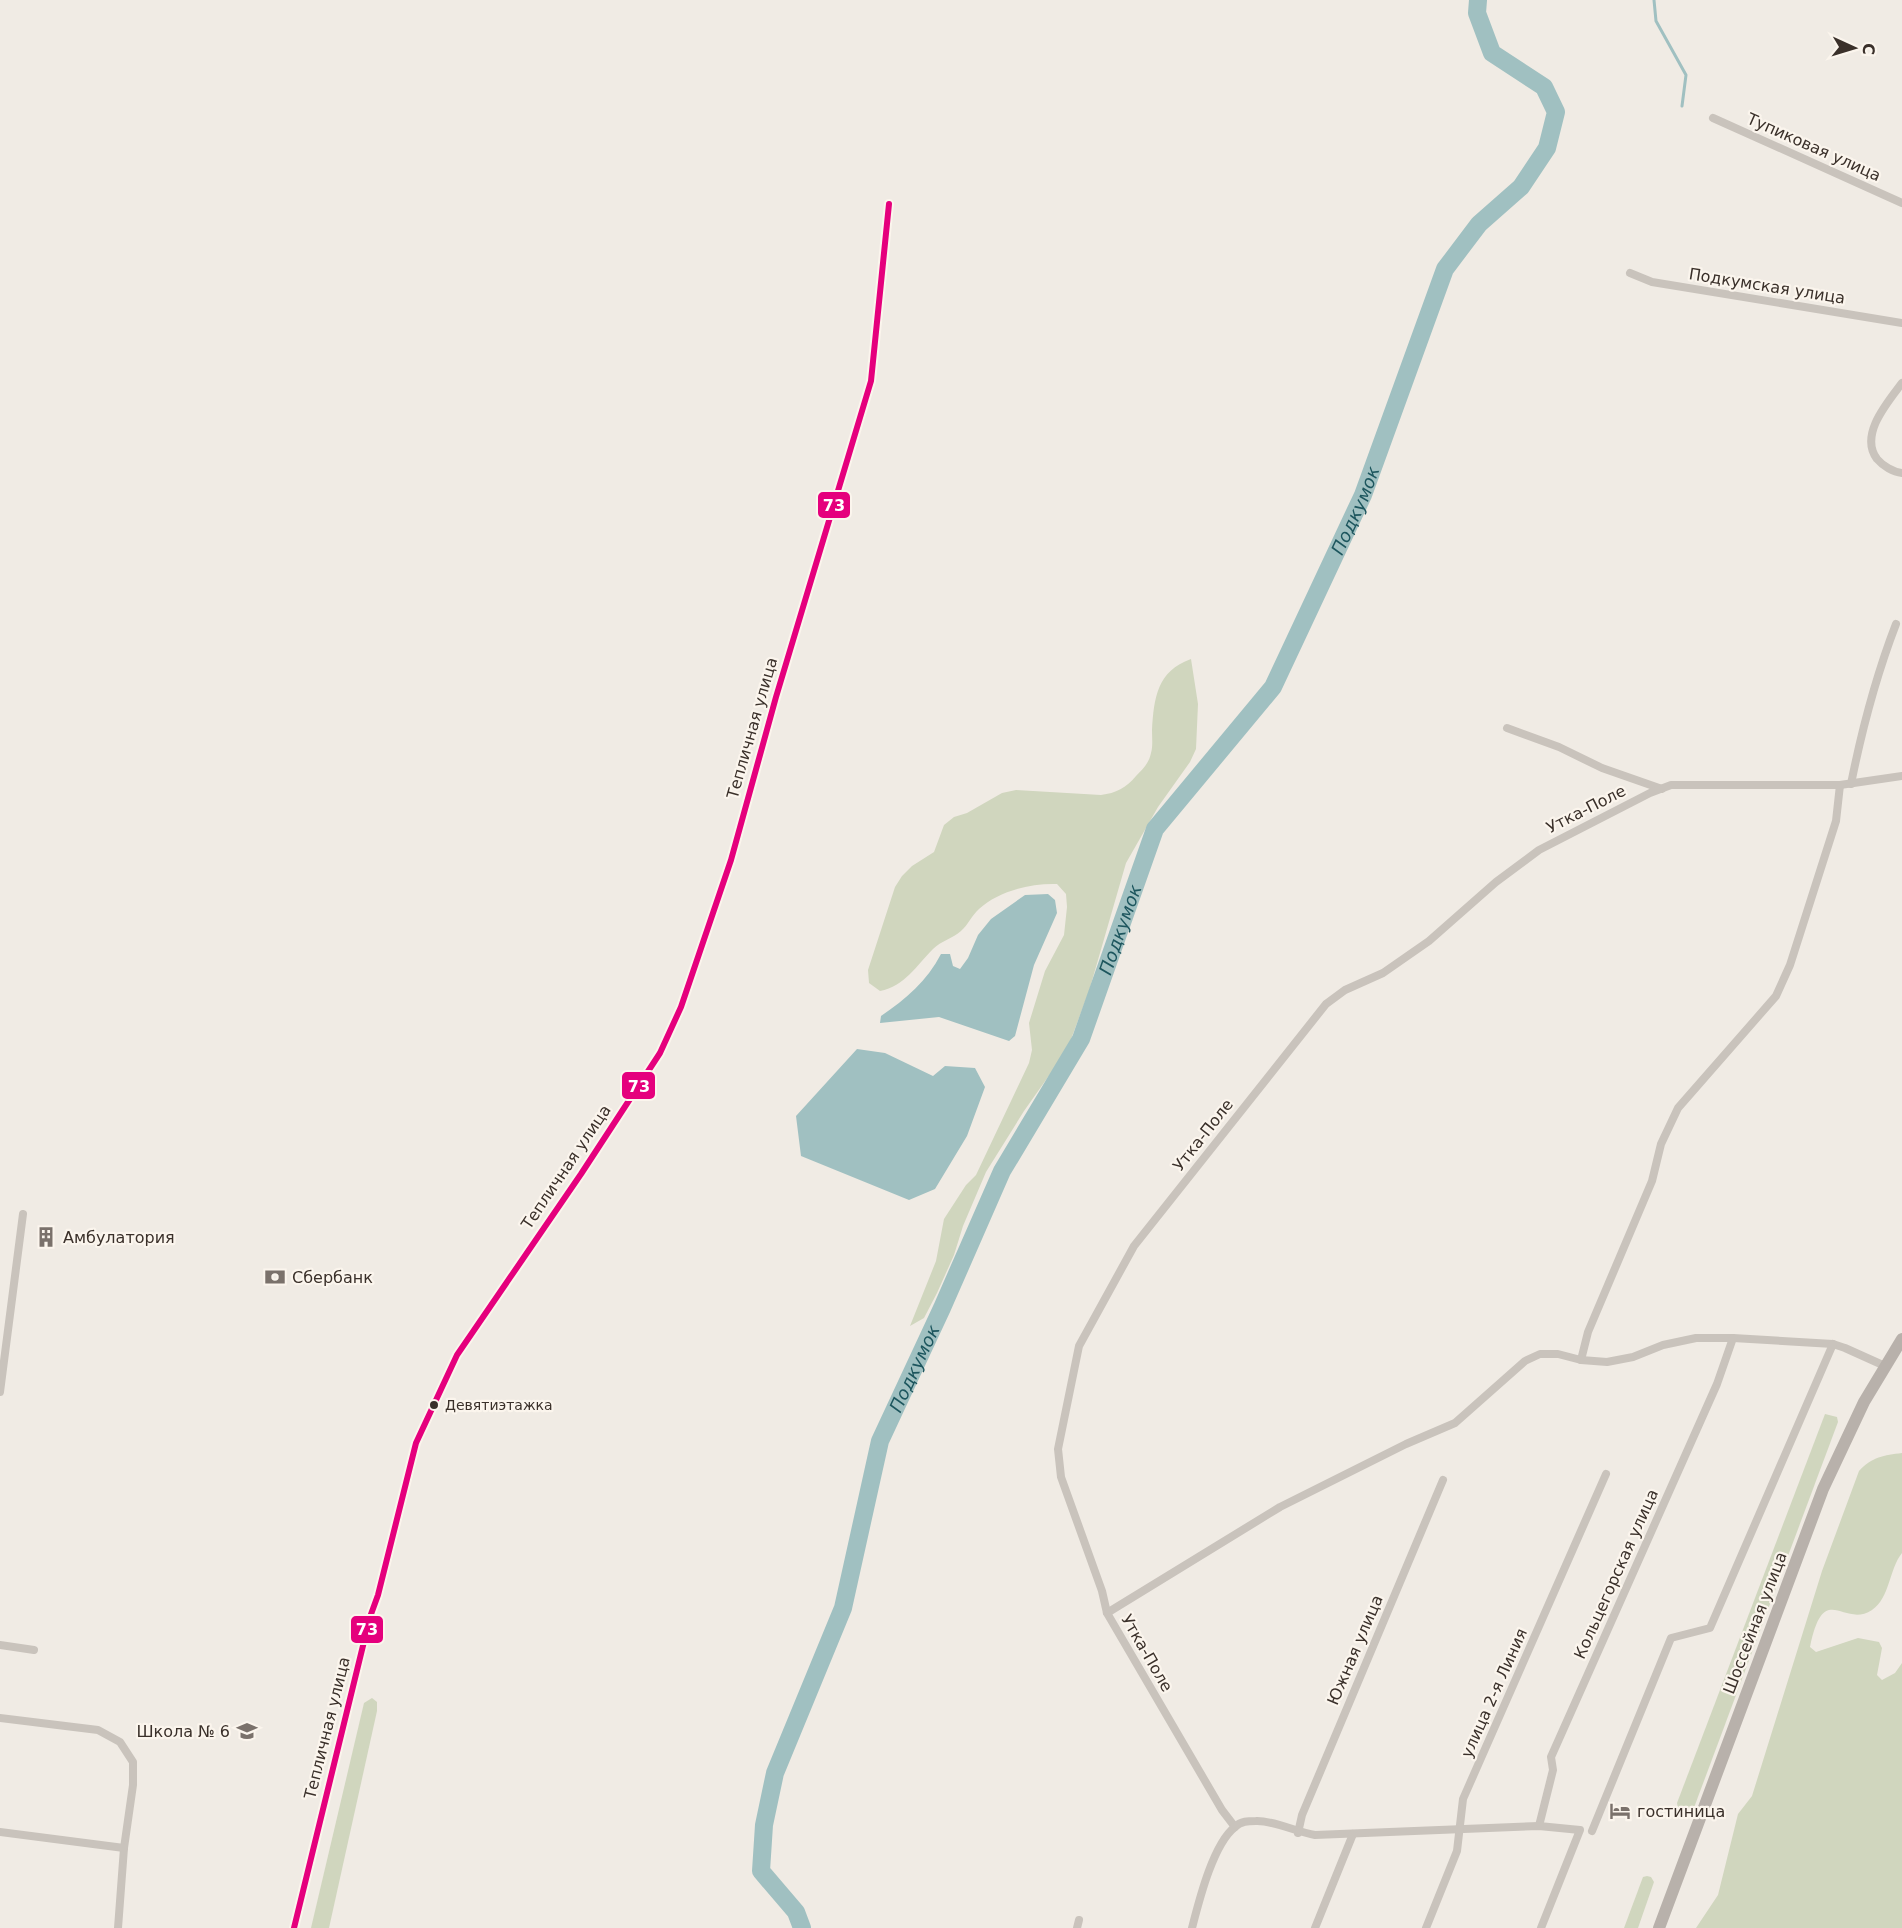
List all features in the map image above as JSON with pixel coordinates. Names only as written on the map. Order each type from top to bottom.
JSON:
[{"type":"main road","name":"Шоссейная улица","points":[[1659,1928],[1823,1489],[1864,1402],[1902,1340]]},
{"type":"street","name":"Тупиковая улица","points":[[1713,118],[1902,203]]},
{"type":"street","name":"Тепличная улица","points":[[294,1928],[416,1443],[458,1354],[581,1174],[660,1053],[684,995],[731,860],[776,697],[871,381],[889,204]]},
{"type":"street","name":"Подкумская улица","points":[[1630,273],[1652,282],[1902,323]]},
{"type":"street","points":[[1902,383],[1879,417],[1871,434],[1872,452],[1881,463],[1902,473]]},
{"type":"street","points":[[1851,784],[1860,736],[1896,624]]},
{"type":"street","points":[[1507,728],[1559,747],[1602,768],[1662,789]]},
{"type":"street","name":"Утка-Поле","points":[[1235,1827],[1222,1810],[1107,1613],[1102,1591],[1061,1477],[1058,1449],[1079,1346],[1134,1246],[1326,1004],[1345,990],[1383,973],[1429,941],[1496,882],[1539,850],[1671,785],[1840,785],[1902,776]]},
{"type":"street","points":[[1581,1360],[1588,1332],[1652,1181],[1661,1144],[1678,1108],[1776,996],[1790,965],[1836,821],[1840,785]]},
{"type":"street","points":[[0,1392],[22,1214]]},
{"type":"street","points":[[1107,1613],[1280,1507],[1406,1444],[1455,1423],[1525,1360],[1540,1354],[1608,1362],[1633,1357],[1663,1345],[1696,1338],[1733,1338],[1833,1344],[1886,1366]]},
{"type":"street","name":"Кольцегорская улица","points":[[1539,1826],[1553,1770],[1551,1757],[1717,1384],[1733,1338]]},
{"type":"street","points":[[1592,1831],[1671,1638],[1710,1628],[1833,1344]]},
{"type":"street","name":"улица 2-я Линия","points":[[1426,1928],[1456,1851],[1463,1799],[1606,1474]]},
{"type":"street","name":"Южная улица","points":[[1298,1833],[1302,1815],[1443,1480]]},
{"type":"street","points":[[0,1645],[34,1650]]},
{"type":"street","points":[[0,1718],[98,1730],[120,1742],[133,1762],[133,1785],[124,1848],[118,1928]]},
{"type":"street","points":[[1192,1928],[1210,1867],[1227,1835],[1244,1821],[1260,1820],[1298,1833],[1315,1835],[1539,1826],[1580,1830],[1541,1928]]},
{"type":"street","points":[[0,1832],[124,1848]]},
{"type":"street","points":[[1315,1928],[1353,1834]]},
{"type":"green space","points":[[1191,659],[1198,704],[1196,749],[1190,762],[1158,807],[1126,863],[1089,991],[1067,1050],[1024,1111],[986,1172],[937,1293],[924,1318],[910,1326],[936,1261],[944,1219],[966,1185],[976,1175],[1029,1063],[1032,1050],[1029,1023],[1045,971],[1064,935],[1067,907],[1066,894],[1057,884],[1015,889],[996,897],[979,909],[961,931],[936,946],[903,980],[880,991],[869,983],[868,970],[895,887],[912,866],[934,852],[944,825],[954,817],[967,813],[1002,793],[1016,790],[1101,795],[1116,791],[1128,784],[1150,757],[1154,707],[1164,678],[1180,664]]},
{"type":"green space","points":[[1825,1414],[1837,1417],[1838,1422],[1692,1813],[1687,1817],[1679,1813],[1677,1803]]},
{"type":"green space","points":[[1902,1453],[1902,1553],[1894,1567],[1886,1591],[1878,1605],[1862,1614],[1828,1610],[1815,1627],[1810,1647],[1816,1652],[1858,1638],[1879,1642],[1882,1648],[1877,1675],[1882,1680],[1895,1673],[1902,1663],[1902,1928],[1696,1928],[1718,1895],[1738,1814],[1752,1796],[1822,1571],[1859,1471],[1879,1458]]},
{"type":"green space","points":[[372,1698],[377,1702],[377,1711],[329,1928],[311,1928],[364,1703]]},
{"type":"green space","points":[[1643,1877],[1651,1877],[1654,1882],[1638,1928],[1624,1928]]},
{"type":"water","points":[[1048,894],[1055,900],[1057,913],[1034,965],[1015,1036],[1009,1041],[939,1017],[880,1023],[881,1016],[922,981],[941,954],[950,954],[953,966],[960,969],[968,958],[978,935],[991,919],[1025,895]]},
{"type":"water","points":[[857,1049],[885,1053],[933,1076],[945,1066],[975,1068],[985,1087],[967,1136],[935,1189],[909,1200],[801,1156],[796,1116]]},
{"type":"waterway","name":"Подкумок","points":[[802,1928],[796,1912],[761,1871],[764,1825],[775,1773],[843,1608],[880,1441],[1002,1171],[1081,1039],[1155,829],[1273,687],[1363,495],[1445,269],[1479,224],[1521,187],[1547,148],[1556,112],[1544,87],[1492,53],[1477,13],[1478,0]]},
{"type":"waterway","points":[[1654,0],[1656,21],[1686,75],[1682,106]]},
{"type":"transit line","name":"73","points":[[294,1928],[370,1617],[378,1595],[416,1443],[457,1355],[581,1174],[660,1053],[681,1007],[731,860],[776,697],[871,381],[889,204]]},
{"type":"place","name":"Амбулатория","points":[[46,1237]]},
{"type":"place","name":"Сбербанк","points":[[275,1277]]},
{"type":"place","name":"Девятиэтажка","points":[[434,1405]]},
{"type":"place","name":"Школа № 6","points":[[247,1731]]},
{"type":"place","name":"гостиница","points":[[1620,1811]]}]
